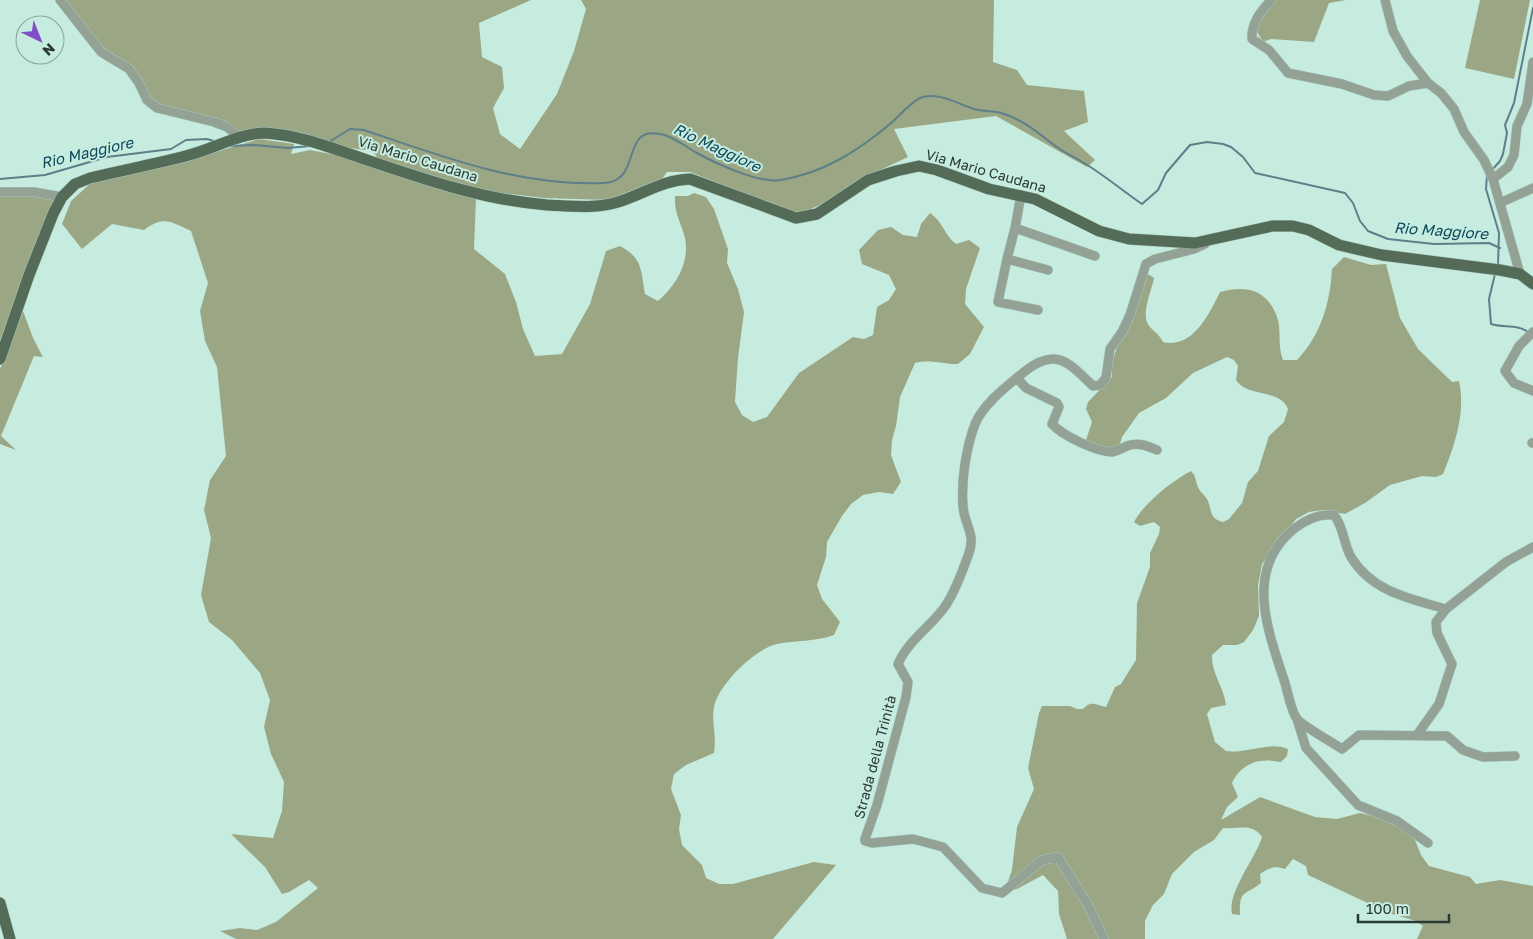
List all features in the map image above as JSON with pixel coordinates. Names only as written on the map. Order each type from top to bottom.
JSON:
[{"type":"main road","name":"Via Mario Caudana","points":[[0,359],[29,275],[62,197],[75,184],[90,178],[189,155],[240,138],[269,134],[283,135],[316,143],[439,184],[481,194],[545,204],[598,206],[618,202],[658,184],[673,180],[690,179],[796,218],[817,214],[868,180],[919,166],[937,170],[989,189],[1021,196],[1061,210],[1099,230],[1129,240],[1195,243],[1212,241],[1272,226],[1293,226],[1309,230],[1338,245],[1382,255],[1496,269],[1520,274],[1533,284]]},
{"type":"main road","points":[[0,903],[10,939]]},
{"type":"street","points":[[60,0],[101,52],[129,69],[147,100],[152,104],[168,112],[186,113],[227,127],[240,138]]},
{"type":"street","points":[[1271,0],[1255,21],[1251,31],[1252,39],[1269,50],[1288,73],[1388,96],[1409,86],[1428,83]]},
{"type":"street","points":[[1385,0],[1386,12],[1393,30],[1407,56],[1428,83],[1441,93],[1454,109],[1464,132],[1491,175],[1520,274]]},
{"type":"street","points":[[1491,175],[1508,167],[1514,155],[1517,126],[1530,102],[1533,62]]},
{"type":"street","points":[[1500,204],[1533,188]]},
{"type":"street","points":[[0,192],[34,192],[62,197]]},
{"type":"street","points":[[1021,196],[998,302],[1038,310]]},
{"type":"street","points":[[1015,228],[1095,256]]},
{"type":"street","name":"Strada della Trinità","points":[[1104,939],[1088,905],[1058,857],[1042,860],[1002,893],[982,888],[943,847],[913,839],[872,843],[865,841],[878,805],[906,697],[908,682],[898,664],[907,649],[946,604],[970,552],[972,534],[963,507],[966,462],[975,423],[986,407],[1017,378],[1042,360],[1058,358],[1069,362],[1093,386],[1100,385],[1106,378],[1107,359],[1110,349],[1122,332],[1130,315],[1146,264],[1155,259],[1194,249],[1212,241]]},
{"type":"street","points":[[1007,259],[1048,270]]},
{"type":"street","points":[[1531,334],[1519,346],[1505,372],[1514,383],[1533,391]]},
{"type":"street","points":[[1017,378],[1026,388],[1057,403],[1059,406],[1052,424],[1059,431],[1106,451],[1115,452],[1128,445],[1143,445],[1158,450]]},
{"type":"street","points":[[1428,844],[1396,821],[1358,804],[1306,748],[1266,625],[1263,594],[1265,570],[1288,534],[1304,521],[1324,513],[1334,515],[1339,521],[1351,556],[1380,586],[1406,598],[1446,609]]},
{"type":"street","points":[[1417,735],[1439,704],[1452,664],[1437,633],[1436,622],[1446,609],[1506,562],[1533,547]]},
{"type":"street","points":[[1297,719],[1342,749],[1359,735],[1447,736],[1463,750],[1483,758],[1515,756]]},
{"type":"green space","points":[[64,0],[531,0],[479,23],[482,57],[502,67],[504,88],[493,108],[500,134],[520,149],[557,94],[574,51],[586,9],[581,0],[994,0],[993,62],[1017,70],[1027,85],[1084,91],[1088,122],[1064,131],[1095,160],[1087,167],[996,116],[894,129],[908,157],[872,174],[820,205],[806,211],[793,212],[690,172],[667,172],[662,179],[607,200],[544,198],[492,192],[456,184],[378,159],[373,151],[241,134],[214,119],[162,106],[149,97],[114,57],[96,41]]},
{"type":"green space","points":[[1275,0],[1346,0],[1329,3],[1314,42],[1271,39],[1263,42],[1256,30],[1262,16]]},
{"type":"green space","points":[[1480,0],[1530,0],[1514,79],[1465,68]]},
{"type":"green space","points":[[259,139],[294,144],[291,154],[310,150],[341,156],[476,198],[474,249],[505,274],[516,302],[523,329],[535,356],[562,354],[590,304],[606,251],[620,246],[628,251],[640,266],[645,294],[658,301],[665,295],[680,273],[686,247],[677,213],[675,196],[688,196],[694,193],[706,197],[714,209],[728,249],[727,263],[738,289],[744,312],[735,402],[742,415],[753,422],[767,417],[799,373],[853,337],[864,339],[873,335],[877,307],[889,300],[896,289],[889,275],[862,264],[859,250],[878,230],[891,227],[903,235],[917,237],[921,224],[930,213],[956,244],[969,240],[980,248],[966,289],[965,304],[984,327],[970,354],[958,364],[915,363],[900,397],[892,440],[891,455],[901,482],[893,494],[879,492],[863,495],[851,504],[827,542],[826,557],[817,585],[822,599],[840,622],[834,635],[820,639],[777,644],[759,652],[749,660],[730,678],[717,698],[713,712],[714,753],[686,765],[674,774],[671,789],[681,815],[679,829],[682,845],[702,865],[706,878],[719,884],[733,884],[814,862],[836,865],[773,939],[236,939],[220,931],[240,928],[257,930],[276,922],[318,888],[309,880],[282,894],[265,867],[231,834],[273,838],[282,811],[284,782],[271,754],[264,727],[270,700],[260,673],[232,640],[209,622],[201,595],[211,538],[204,510],[210,480],[226,456],[217,367],[205,341],[200,311],[208,283],[191,231],[178,225],[162,221],[144,230],[112,224],[82,249],[62,224],[71,201],[92,182],[182,162]]},
{"type":"green space","points":[[29,195],[56,200],[0,340],[0,196]]},
{"type":"green space","points":[[1344,257],[1371,265],[1386,264],[1400,318],[1418,349],[1452,382],[1459,381],[1461,405],[1458,428],[1452,452],[1443,474],[1436,477],[1422,476],[1390,485],[1365,503],[1345,514],[1323,510],[1309,512],[1296,519],[1262,564],[1258,585],[1259,616],[1253,630],[1244,642],[1237,645],[1223,645],[1212,655],[1213,668],[1226,705],[1211,708],[1207,714],[1215,742],[1226,751],[1241,751],[1273,746],[1288,749],[1287,756],[1281,762],[1259,761],[1241,770],[1232,783],[1238,797],[1227,807],[1221,820],[1260,797],[1315,817],[1337,819],[1360,813],[1394,821],[1415,840],[1421,855],[1429,866],[1470,877],[1476,884],[1500,880],[1533,886],[1533,939],[1417,939],[1423,926],[1416,921],[1389,913],[1308,875],[1306,866],[1293,859],[1285,869],[1272,868],[1260,874],[1261,883],[1242,897],[1240,915],[1232,914],[1234,896],[1262,837],[1258,832],[1249,828],[1223,828],[1214,840],[1194,852],[1172,874],[1164,894],[1153,905],[1145,921],[1145,939],[1067,939],[1059,914],[1058,891],[1043,875],[1017,889],[1009,891],[1007,884],[1012,870],[1017,827],[1034,789],[1028,768],[1039,713],[1042,706],[1070,706],[1083,709],[1094,704],[1106,707],[1115,687],[1121,684],[1136,660],[1137,603],[1150,567],[1150,553],[1159,534],[1160,527],[1154,522],[1140,526],[1134,522],[1138,515],[1167,486],[1191,471],[1199,489],[1207,499],[1214,517],[1223,522],[1229,519],[1242,503],[1248,482],[1258,471],[1269,436],[1284,422],[1288,409],[1284,402],[1278,398],[1241,386],[1236,380],[1238,366],[1234,360],[1227,357],[1193,373],[1166,398],[1139,413],[1122,437],[1120,444],[1114,449],[1092,444],[1086,440],[1092,422],[1086,409],[1088,402],[1112,377],[1112,363],[1119,341],[1131,324],[1148,274],[1154,278],[1146,308],[1146,320],[1163,342],[1174,343],[1183,340],[1199,328],[1220,292],[1247,289],[1268,300],[1273,308],[1279,327],[1280,348],[1283,360],[1297,360],[1318,329],[1329,294],[1332,269]]},
{"type":"green space","points":[[23,311],[33,338],[43,357],[34,356],[1,436],[16,450],[0,444],[0,369]]},
{"type":"waterway","points":[[1492,170],[1503,154],[1507,133],[1505,125],[1514,103],[1533,8]]},
{"type":"waterway","name":"Rio Maggiore","points":[[329,142],[350,129],[364,130],[422,150],[512,175],[573,183],[604,183],[616,180],[624,173],[635,145],[640,138],[648,134],[660,134],[737,172],[761,179],[781,180],[811,172],[839,160],[878,134],[920,98],[932,96],[946,98],[975,109],[997,112],[1016,119],[1099,173],[1142,204],[1158,190],[1166,173],[1190,145],[1207,142],[1231,147],[1243,157],[1255,173],[1345,193],[1353,203],[1360,221],[1368,231],[1388,239],[1434,244],[1489,243],[1500,248]]},
{"type":"waterway","name":"Rio Maggiore","points":[[0,179],[45,175],[107,157],[171,149],[186,140],[207,139],[214,141]]},
{"type":"waterway","name":"Rio Maggiore","points":[[230,146],[253,145],[288,148],[310,146]]},
{"type":"waterway","points":[[1487,175],[1486,189],[1499,233],[1498,265]]},
{"type":"waterway","points":[[1495,274],[1489,299],[1491,324],[1515,327],[1528,332]]}]
